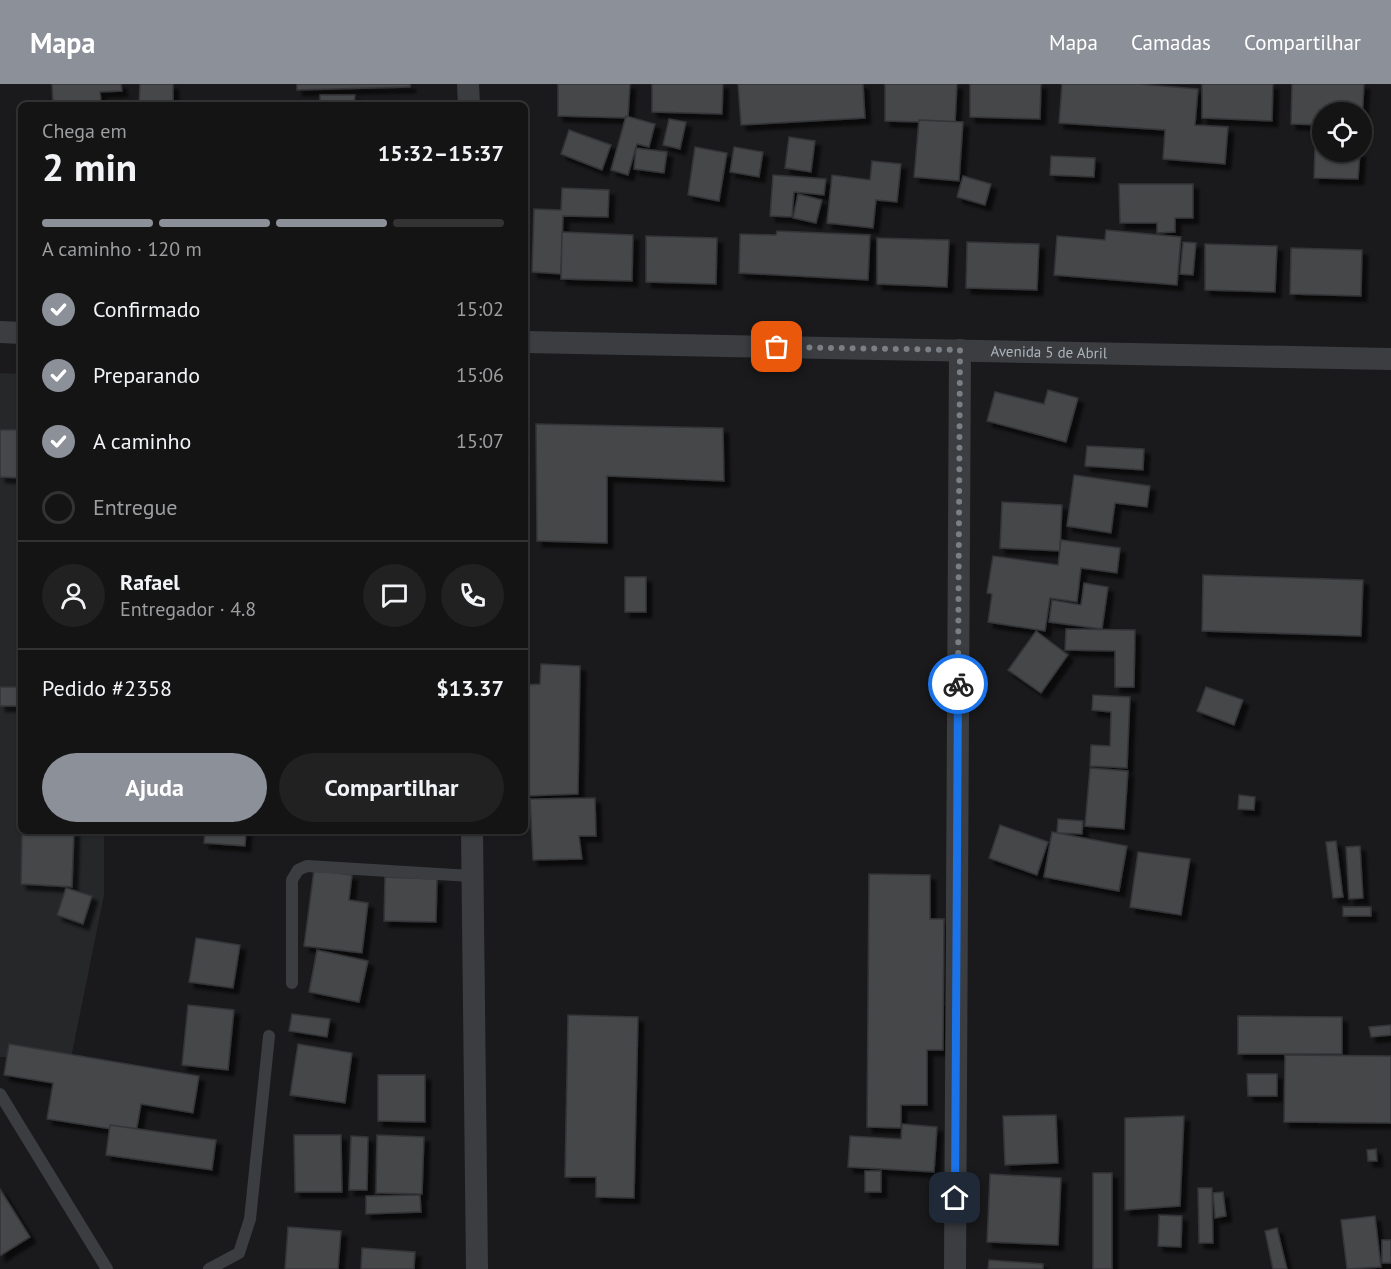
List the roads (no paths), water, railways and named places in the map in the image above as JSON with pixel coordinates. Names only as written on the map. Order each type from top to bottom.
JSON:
[{"type":"street","points":[[468,84],[469,102]]},
{"type":"street","points":[[0,332],[18,333]]},
{"type":"street","name":"Avenida 5 de Abril","points":[[528,342],[1391,359]]},
{"type":"street","points":[[955,1269],[960,350]]},
{"type":"street","points":[[471,834],[477,1269]]},
{"type":"lane","points":[[292,983],[292,880],[298,870],[307,866],[471,876]]},
{"type":"lane","points":[[209,1269],[239,1253],[250,1219],[269,1036]]},
{"type":"lane","points":[[0,1094],[107,1269]]},
{"type":"lane","points":[[477,1269],[488,1269]]}]
